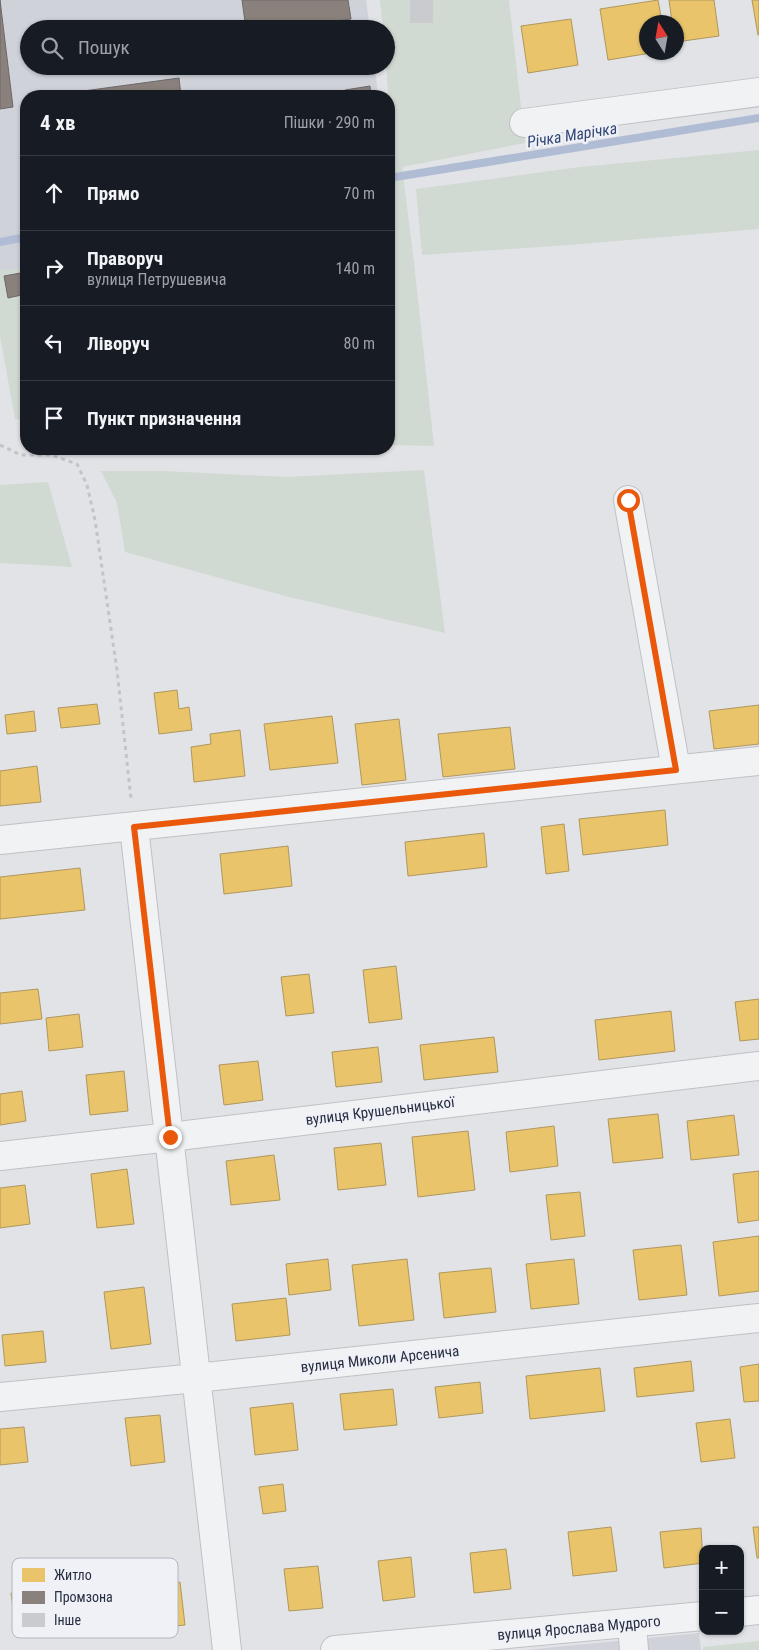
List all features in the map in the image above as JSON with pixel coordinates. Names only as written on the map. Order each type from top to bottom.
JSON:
[{"type":"street","points":[[524,123],[759,92]]},
{"type":"street","points":[[628,500],[676,770]]},
{"type":"street","points":[[0,840],[759,761]]},
{"type":"street","points":[[134,827],[227,1650]]},
{"type":"street","name":"вулиця Крушельницької","points":[[0,1156],[759,1066]]},
{"type":"street","name":"вулиця Миколи Арсенича","points":[[0,1397],[759,1318]]},
{"type":"street","points":[[744,1612],[759,1610]]},
{"type":"street","name":"вулиця Ярослава Мудрого","points":[[336,1650],[699,1616]]},
{"type":"street","points":[[632,1623],[634,1650]]},
{"type":"path","points":[[0,446],[20,455]]},
{"type":"path","points":[[21,455],[51,455],[77,464],[88,485],[117,670],[134,827]]},
{"type":"shaded area","points":[[0,0],[366,0],[369,20],[20,20],[20,75],[376,75],[377,90],[20,90],[20,288],[0,290]]},
{"type":"shaded area","points":[[380,0],[509,0],[525,143],[402,167],[434,446],[395,445],[395,90],[388,90],[387,75],[395,75],[395,20],[382,20]]},
{"type":"shaded area","points":[[759,150],[759,229],[422,255],[416,189],[580,167]]},
{"type":"shaded area","points":[[20,268],[20,420],[15,419],[0,336],[0,270]]},
{"type":"shaded area","points":[[424,470],[445,633],[289,597],[125,552],[117,503],[101,471],[164,471],[286,477]]},
{"type":"shaded area","points":[[48,482],[72,567],[0,563],[0,485]]},
{"type":"shaded area","points":[[699,1633],[701,1650],[525,1650]]},
{"type":"shaded area","points":[[759,1641],[759,1650],[703,1650],[703,1647]]},
{"type":"building: Житло","points":[[658,0],[661,15],[639,15],[639,55],[608,60],[600,9]]},
{"type":"building: Житло","points":[[669,0],[714,0],[719,36],[684,41],[684,15],[671,15]]},
{"type":"building: Житло","points":[[752,0],[759,0],[759,35],[758,35]]},
{"type":"building: Житло","points":[[571,19],[578,65],[528,73],[521,26]]},
{"type":"building: Житло","points":[[177,690],[179,709],[189,707],[192,730],[159,734],[154,693]]},
{"type":"building: Житло","points":[[97,704],[100,724],[61,728],[58,708]]},
{"type":"building: Житло","points":[[759,705],[759,744],[714,749],[709,711]]},
{"type":"building: Житло","points":[[34,711],[36,731],[7,734],[5,715]]},
{"type":"building: Житло","points":[[332,716],[338,763],[270,770],[264,724]]},
{"type":"building: Житло","points":[[399,719],[406,780],[362,785],[355,724]]},
{"type":"building: Житло","points":[[510,727],[515,769],[443,777],[438,734]]},
{"type":"building: Житло","points":[[240,730],[245,776],[194,782],[191,747],[211,744],[210,734]]},
{"type":"building: Житло","points":[[37,766],[41,802],[0,806],[0,771]]},
{"type":"building: Житло","points":[[665,810],[668,845],[583,855],[579,819]]},
{"type":"building: Житло","points":[[564,824],[569,871],[546,874],[541,827]]},
{"type":"building: Житло","points":[[484,833],[487,867],[408,876],[405,842]]},
{"type":"building: Житло","points":[[288,846],[292,886],[224,894],[220,854]]},
{"type":"building: Житло","points":[[80,868],[85,910],[0,919],[0,877]]},
{"type":"building: Житло","points":[[396,966],[402,1019],[369,1023],[363,970]]},
{"type":"building: Житло","points":[[309,974],[314,1013],[286,1016],[281,977]]},
{"type":"building: Житло","points":[[38,989],[42,1019],[0,1024],[0,993]]},
{"type":"building: Житло","points":[[759,999],[759,1039],[740,1041],[735,1002]]},
{"type":"building: Житло","points":[[671,1011],[675,1051],[599,1060],[595,1020]]},
{"type":"building: Житло","points":[[79,1014],[83,1047],[49,1051],[46,1018]]},
{"type":"building: Житло","points":[[494,1037],[498,1072],[424,1080],[420,1045]]},
{"type":"building: Житло","points":[[378,1047],[382,1082],[336,1087],[332,1052]]},
{"type":"building: Житло","points":[[258,1061],[263,1100],[224,1105],[219,1065]]},
{"type":"building: Житло","points":[[124,1071],[128,1111],[90,1115],[86,1075]]},
{"type":"building: Житло","points":[[22,1091],[26,1121],[0,1125],[0,1094]]},
{"type":"building: Житло","points":[[658,1114],[663,1158],[613,1163],[608,1119]]},
{"type":"building: Житло","points":[[734,1115],[739,1155],[691,1160],[687,1121]]},
{"type":"building: Житло","points":[[554,1126],[558,1166],[510,1172],[506,1132]]},
{"type":"building: Житло","points":[[468,1131],[475,1190],[418,1197],[412,1137]]},
{"type":"building: Житло","points":[[381,1143],[386,1185],[338,1190],[334,1148]]},
{"type":"building: Житло","points":[[274,1155],[280,1200],[231,1205],[226,1161]]},
{"type":"building: Житло","points":[[127,1169],[134,1224],[97,1228],[91,1174]]},
{"type":"building: Житло","points":[[759,1171],[759,1220],[738,1223],[733,1174]]},
{"type":"building: Житло","points":[[25,1185],[30,1224],[0,1228],[0,1188]]},
{"type":"building: Житло","points":[[580,1192],[585,1236],[551,1240],[546,1195]]},
{"type":"building: Житло","points":[[759,1236],[759,1291],[719,1296],[713,1242]]},
{"type":"building: Житло","points":[[681,1245],[687,1295],[639,1300],[633,1250]]},
{"type":"building: Житло","points":[[328,1259],[331,1290],[289,1295],[286,1264]]},
{"type":"building: Житло","points":[[407,1259],[414,1320],[359,1326],[352,1265]]},
{"type":"building: Житло","points":[[574,1259],[579,1304],[531,1309],[526,1264]]},
{"type":"building: Житло","points":[[491,1268],[496,1312],[444,1318],[439,1273]]},
{"type":"building: Житло","points":[[144,1287],[151,1344],[111,1349],[104,1292]]},
{"type":"building: Житло","points":[[286,1298],[290,1335],[236,1341],[232,1304]]},
{"type":"building: Житло","points":[[43,1331],[46,1362],[5,1366],[2,1335]]},
{"type":"building: Житло","points":[[691,1361],[694,1391],[637,1397],[634,1368]]},
{"type":"building: Житло","points":[[759,1364],[759,1401],[744,1402],[740,1367]]},
{"type":"building: Житло","points":[[600,1368],[605,1411],[530,1419],[526,1376]]},
{"type":"building: Житло","points":[[480,1382],[483,1413],[439,1418],[435,1387]]},
{"type":"building: Житло","points":[[393,1389],[397,1425],[344,1430],[340,1394]]},
{"type":"building: Житло","points":[[293,1403],[298,1450],[255,1455],[250,1408]]},
{"type":"building: Житло","points":[[160,1415],[165,1462],[131,1466],[125,1418]]},
{"type":"building: Житло","points":[[730,1419],[735,1458],[701,1462],[696,1423]]},
{"type":"building: Житло","points":[[24,1427],[28,1462],[0,1465],[0,1429]]},
{"type":"building: Житло","points":[[283,1484],[286,1511],[263,1514],[259,1487]]},
{"type":"building: Житло","points":[[611,1527],[617,1571],[573,1576],[568,1532]]},
{"type":"building: Житло","points":[[753,1527],[759,1527],[759,1558],[757,1558]]},
{"type":"building: Житло","points":[[701,1528],[702,1545],[699,1545],[699,1564],[664,1568],[660,1532]]},
{"type":"building: Житло","points":[[506,1549],[511,1589],[474,1593],[470,1553]]},
{"type":"building: Житло","points":[[411,1557],[415,1597],[383,1601],[378,1561]]},
{"type":"building: Житло","points":[[318,1566],[323,1608],[289,1611],[284,1569]]},
{"type":"building: Житло","points":[[178,1582],[180,1582],[185,1625],[178,1626]]},
{"type":"building: Промзона","points":[[0,0],[13,107],[0,109]]},
{"type":"building: Промзона","points":[[242,0],[348,0],[351,19],[344,20],[245,20]]},
{"type":"building: Промзона","points":[[179,78],[180,90],[91,90]]},
{"type":"building: Промзона","points":[[370,86],[370,90],[345,90]]},
{"type":"building: Промзона","points":[[20,273],[20,295],[8,298],[4,276]]},
{"type":"building: Інше","points":[[410,0],[433,0],[433,23],[410,23]]},
{"type":"waterway","name":"Річка Марічка","points":[[395,177],[759,118]]},
{"type":"waterway","name":"Річка Марічка","points":[[0,242],[20,238]]},
{"type":"route","points":[[170,1137],[134,827],[676,770],[628,500]]}]
